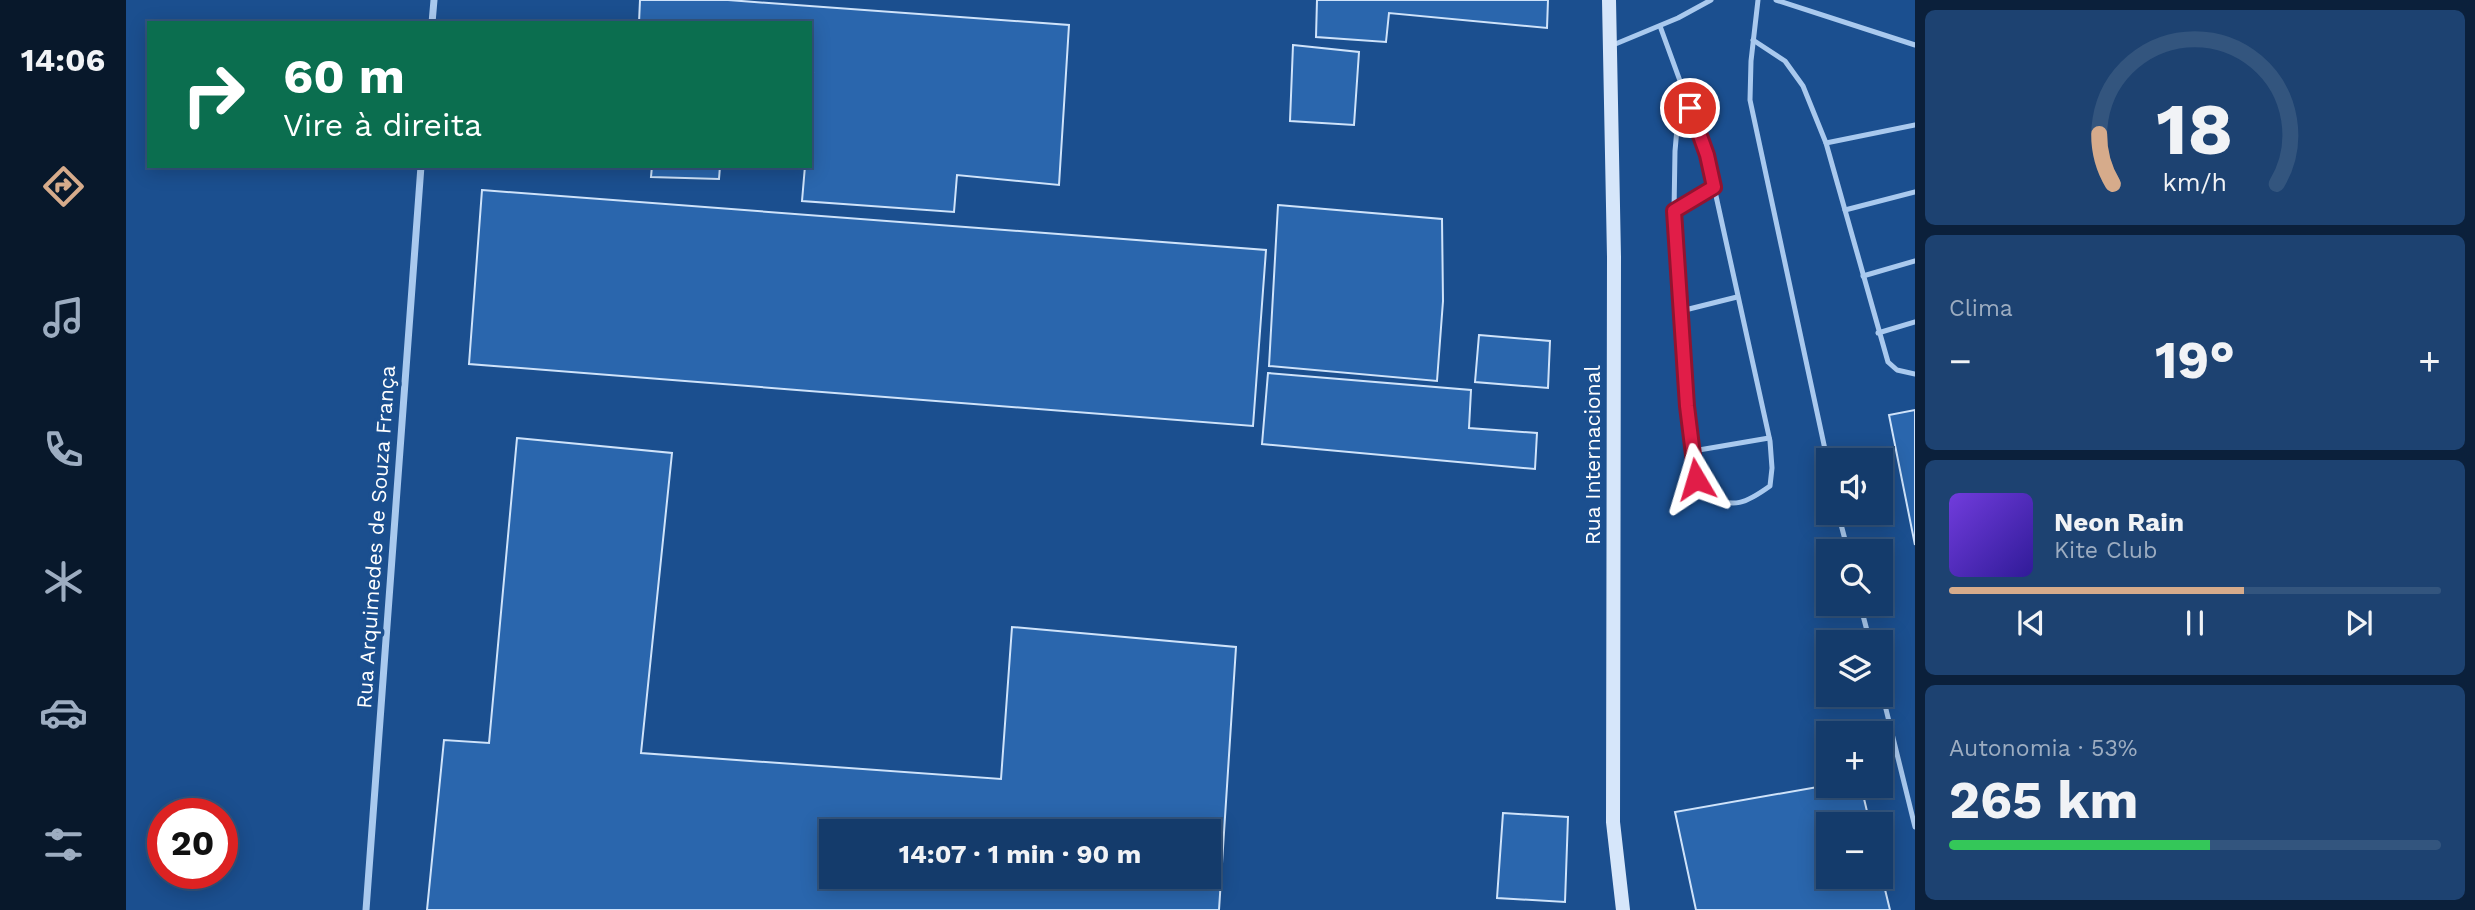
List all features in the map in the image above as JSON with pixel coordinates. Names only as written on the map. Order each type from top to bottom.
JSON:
[{"type":"street","points":[[432,21],[433,0]]},
{"type":"street","name":"Rua Internacional","points":[[1609,0],[1614,257],[1612,822],[1623,910]]},
{"type":"street","name":"Rua Arquimedes de Souza França","points":[[366,910],[421,168]]},
{"type":"lane","points":[[1610,46],[1660,26],[1711,0]]},
{"type":"lane","points":[[1758,0],[1750,100],[1825,448]]},
{"type":"lane","points":[[1776,0],[1915,45]]},
{"type":"lane","points":[[1660,26],[1707,155],[1769,438],[1772,468],[1770,486],[1749,502],[1725,504],[1706,497],[1696,479],[1687,406],[1674,211],[1675,151],[1681,84]]},
{"type":"lane","points":[[1753,40],[1785,61],[1803,86],[1826,143],[1888,362],[1897,370],[1915,373]]},
{"type":"lane","points":[[1826,143],[1915,125]]},
{"type":"lane","points":[[1674,211],[1714,187]]},
{"type":"lane","points":[[1845,210],[1915,192]]},
{"type":"lane","points":[[1863,276],[1915,261]]},
{"type":"lane","points":[[1681,311],[1737,297]]},
{"type":"lane","points":[[1878,333],[1915,322]]},
{"type":"lane","points":[[1693,451],[1769,438]]},
{"type":"lane","points":[[1885,707],[1915,827]]},
{"type":"building","points":[[640,0],[728,0],[1069,25],[1059,185],[957,175],[954,212],[802,201],[805,168],[812,168],[812,21],[639,21]]},
{"type":"building","points":[[1317,0],[1548,0],[1547,28],[1389,13],[1386,42],[1316,37]]},
{"type":"building","points":[[1293,45],[1359,52],[1354,125],[1290,121]]},
{"type":"building","points":[[652,168],[720,168],[719,179],[651,177]]},
{"type":"building","points":[[482,190],[1266,250],[1253,426],[469,364]]},
{"type":"building","points":[[1278,205],[1442,219],[1443,301],[1437,381],[1269,366]]},
{"type":"building","points":[[1479,335],[1550,341],[1548,388],[1475,382]]},
{"type":"building","points":[[1268,373],[1471,390],[1469,428],[1537,433],[1535,469],[1262,444]]},
{"type":"building","points":[[1915,410],[1915,545],[1889,415]]},
{"type":"building","points":[[517,438],[672,453],[641,753],[1001,779],[1012,627],[1236,647],[1221,879],[1221,819],[819,819],[819,889],[1220,889],[1219,910],[427,910],[444,740],[489,743]]},
{"type":"building","points":[[1816,787],[1816,798],[1864,798],[1867,812],[1816,812],[1816,889],[1885,889],[1890,910],[1696,910],[1675,812]]},
{"type":"building","points":[[1503,813],[1568,817],[1565,902],[1497,898]]},
{"type":"route","points":[[1690,108],[1707,155],[1714,187],[1674,211],[1687,406],[1696,479]]}]
